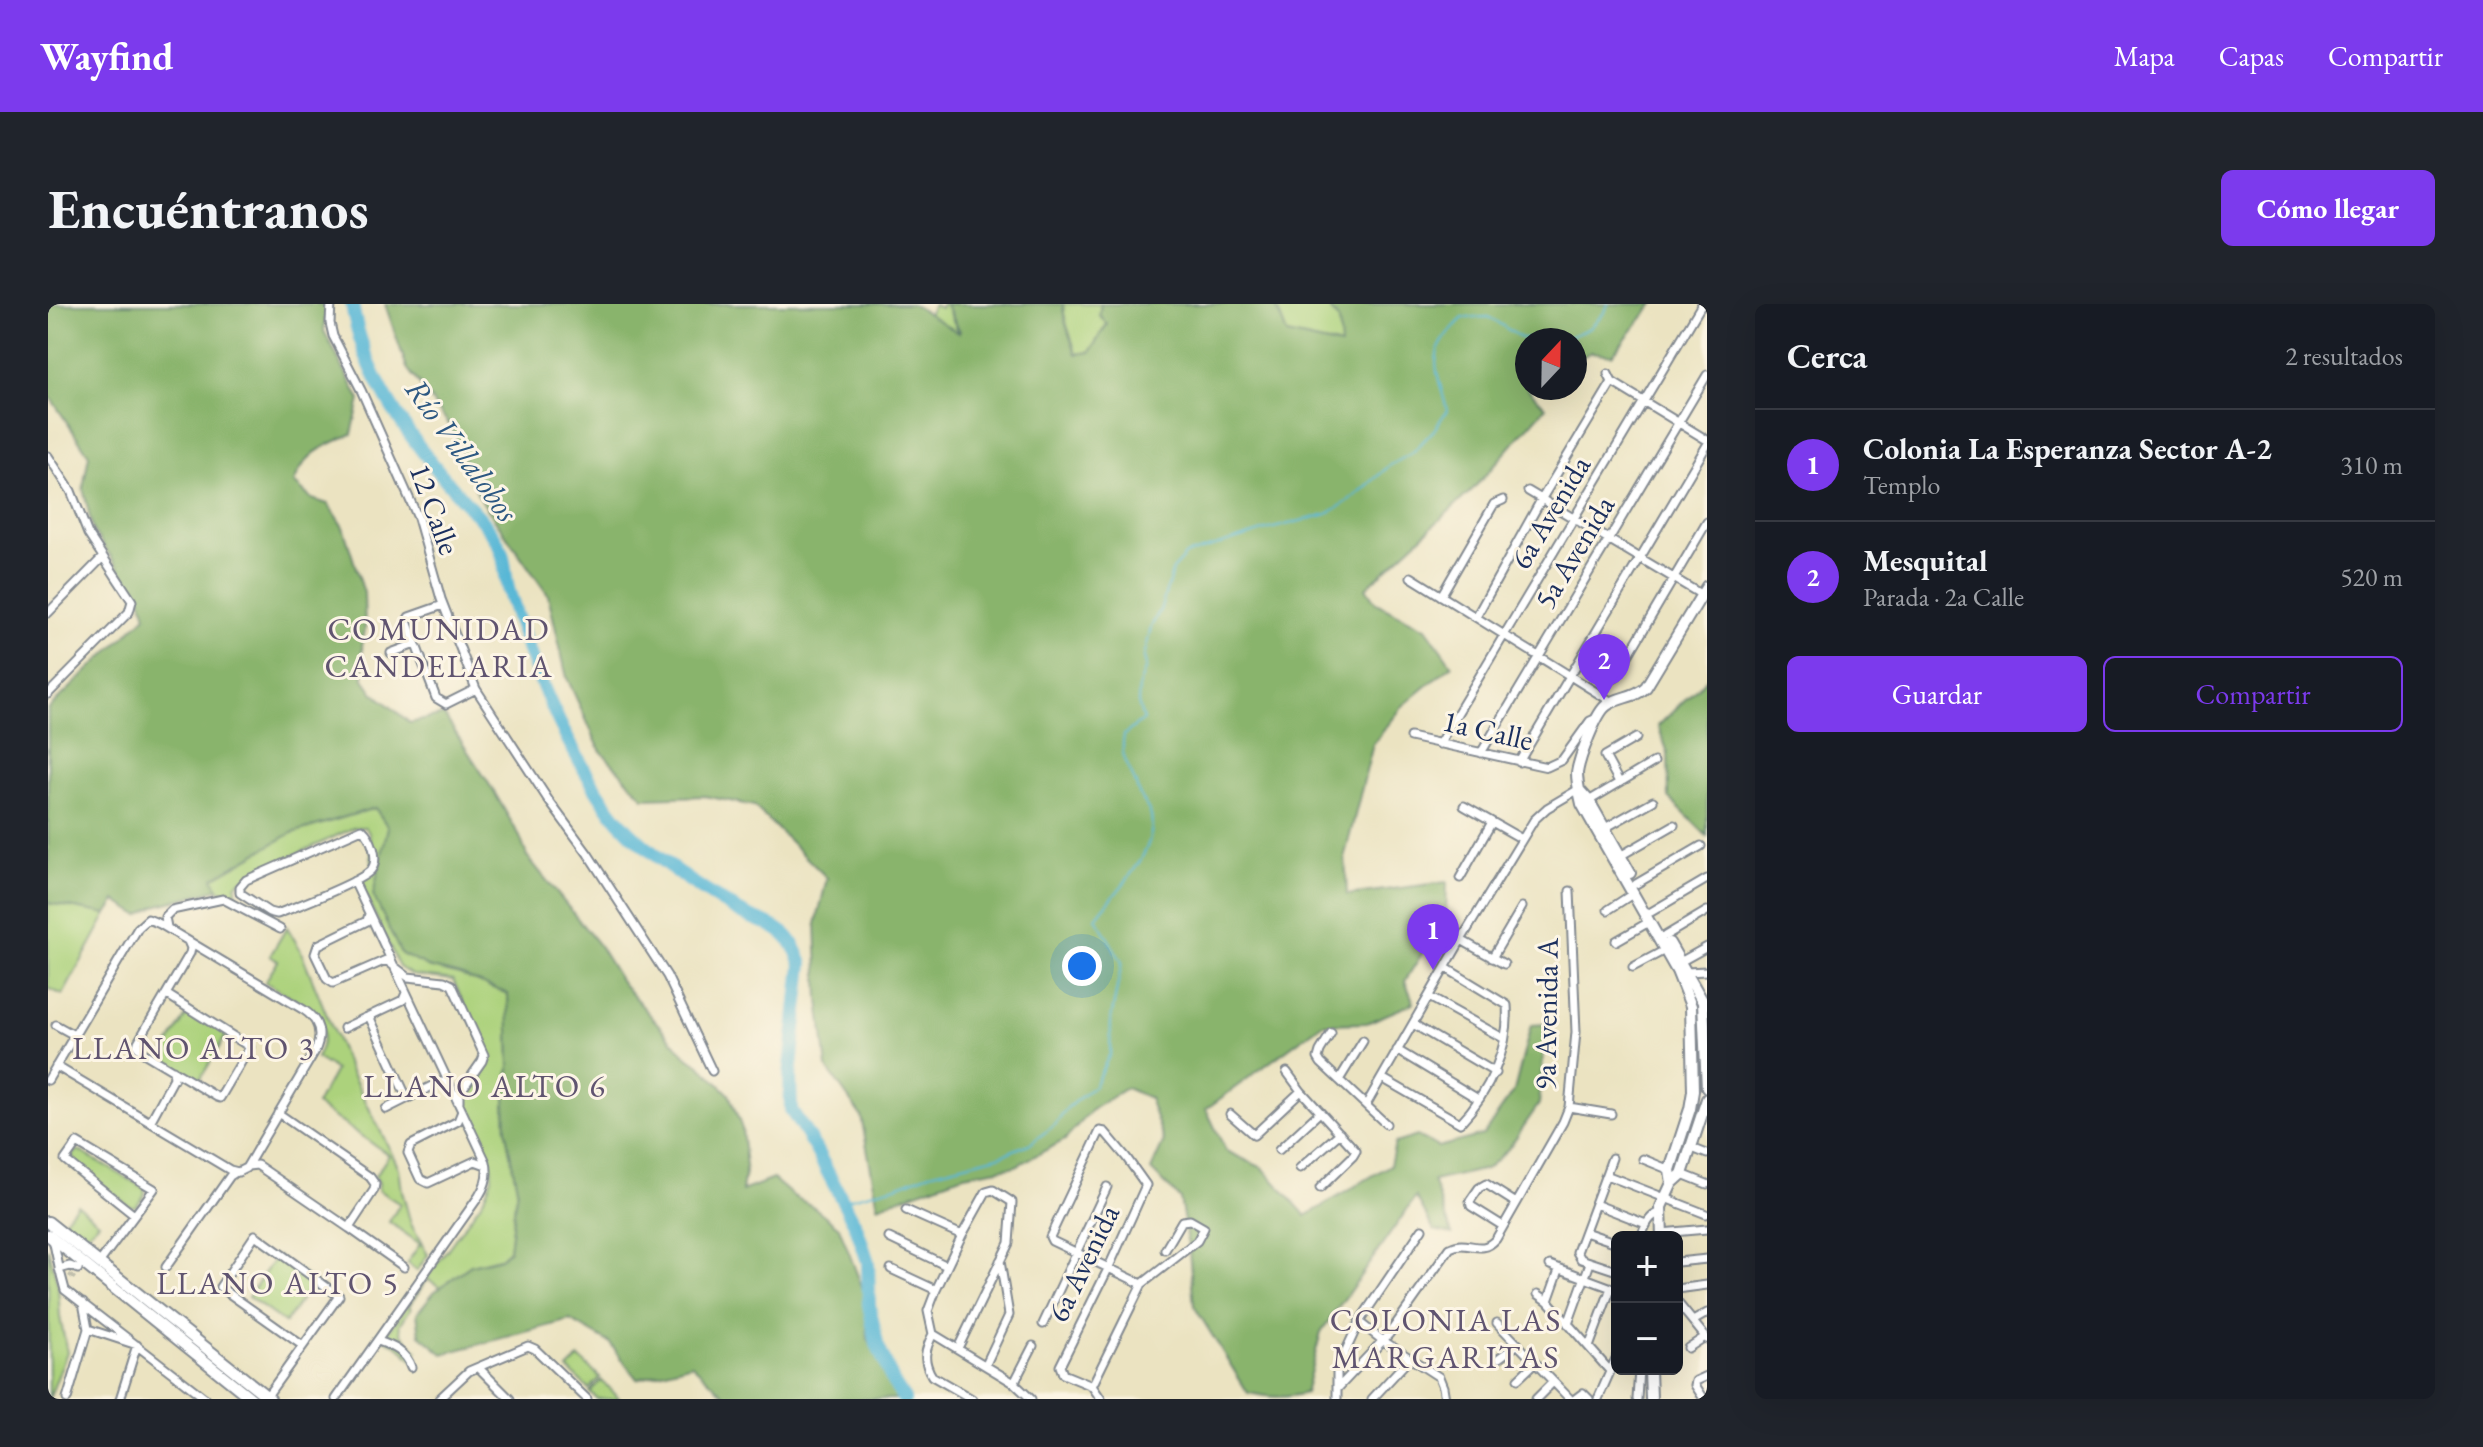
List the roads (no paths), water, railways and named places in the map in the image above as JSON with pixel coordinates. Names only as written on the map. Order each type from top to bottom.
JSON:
[{"type":"main road","points":[[1672,1183],[1670,1170],[1693,1091],[1691,1006],[1650,917],[1579,789],[1577,774],[1602,709],[1638,693],[1649,683],[1704,590]]},
{"type":"main road","points":[[1586,802],[1605,828],[1635,889]]},
{"type":"main road","points":[[1650,917],[1705,1002],[1707,1088]]},
{"type":"main road","points":[[1662,1231],[1660,1213],[1665,1198],[1672,1183],[1682,1174],[1704,1119],[1707,1099]]},
{"type":"main road","points":[[48,1222],[269,1398]]},
{"type":"main road","points":[[51,1237],[76,1271],[252,1399]]},
{"type":"main road","points":[[1650,1375],[1651,1399]]},
{"type":"street","name":"12 Calle","points":[[331,304],[333,336],[361,390],[418,518],[443,605],[476,689],[667,976],[712,1071]]},
{"type":"street","name":"6a Avenida","points":[[1439,744],[1702,304]]},
{"type":"street","name":"5a Avenida","points":[[1481,753],[1707,375]]},
{"type":"street","points":[[1476,617],[1610,378],[1707,443],[1519,762]]},
{"type":"street","points":[[48,456],[71,491],[88,534],[132,601],[129,612],[48,694]]},
{"type":"street","points":[[1528,491],[1674,579],[1704,590]]},
{"type":"street","points":[[1441,596],[1494,504],[1503,500]]},
{"type":"street","points":[[1615,678],[1707,522]]},
{"type":"street","points":[[48,613],[102,558]]},
{"type":"street","points":[[1411,577],[1612,702]]},
{"type":"street","points":[[443,605],[407,621],[436,698],[446,704],[476,689]]},
{"type":"street","points":[[391,653],[415,644]]},
{"type":"street","name":"1a Calle","points":[[1410,737],[1543,767],[1562,760],[1592,719],[1597,718]]},
{"type":"street","points":[[1619,782],[1605,756],[1636,738]]},
{"type":"street","points":[[1586,802],[1654,762]]},
{"type":"street","points":[[1366,1105],[1522,839],[1539,814],[1579,789]]},
{"type":"street","points":[[1605,828],[1653,801]]},
{"type":"street","points":[[1464,806],[1522,839]]},
{"type":"street","points":[[1460,878],[1492,822]]},
{"type":"street","points":[[1620,856],[1674,825]]},
{"type":"street","points":[[362,829],[373,846],[373,865],[371,870],[354,881],[276,914],[242,895],[239,890],[246,880],[362,829]]},
{"type":"street","points":[[1608,910],[1701,846]]},
{"type":"street","points":[[1616,941],[1707,879]]},
{"type":"street","points":[[341,1397],[480,1196],[487,1177],[487,1166],[354,881]]},
{"type":"street","name":"9a Avenida A","points":[[1382,1340],[1450,1248],[1459,1244],[1490,1246],[1563,1122],[1569,1107],[1576,1032],[1570,891]]},
{"type":"street","points":[[48,1080],[145,921],[172,910],[225,899],[280,929]]},
{"type":"street","points":[[1492,958],[1522,907]]},
{"type":"street","points":[[168,929],[165,919],[172,910]]},
{"type":"street","points":[[369,911],[367,921],[318,945],[315,954],[327,979],[333,983],[384,960],[390,961],[408,977],[444,981],[453,987],[484,1057],[459,1094],[462,1117],[411,1145],[408,1153],[420,1179],[428,1183],[475,1161],[487,1166]]},
{"type":"street","points":[[1665,936],[1707,911]]},
{"type":"street","points":[[145,921],[153,920],[186,939],[316,1020],[319,1033],[317,1047],[246,1168]]},
{"type":"street","points":[[166,994],[250,1047],[220,1098],[142,1052],[137,1046],[166,994],[191,950],[186,939]]},
{"type":"street","points":[[1461,940],[1504,964]]},
{"type":"street","points":[[1683,967],[1707,947]]},
{"type":"street","points":[[1633,967],[1665,950]]},
{"type":"street","points":[[1683,967],[1707,971]]},
{"type":"street","points":[[1382,1078],[1460,1123],[1496,1073],[1501,1061],[1507,1005],[1446,968]]},
{"type":"street","points":[[344,1028],[403,1000],[406,991]]},
{"type":"street","points":[[1429,997],[1503,1038]]},
{"type":"street","points":[[369,1016],[407,1098]]},
{"type":"street","points":[[1413,1024],[1496,1073]]},
{"type":"street","points":[[56,1025],[74,1035]]},
{"type":"street","points":[[1331,1033],[1318,1058],[1386,1124]]},
{"type":"street","points":[[1339,1080],[1363,1041]]},
{"type":"street","points":[[1397,1050],[1478,1099]]},
{"type":"street","points":[[56,1066],[236,1172]]},
{"type":"street","points":[[150,1122],[174,1078],[173,1070]]},
{"type":"street","points":[[1287,1072],[1356,1151],[1320,1188]]},
{"type":"street","points":[[386,1109],[442,1081],[450,1084]]},
{"type":"street","points":[[1230,1114],[1254,1135],[1301,1091]]},
{"type":"street","points":[[1569,1107],[1611,1114]]},
{"type":"street","points":[[1279,1150],[1320,1112]]},
{"type":"street","points":[[278,1113],[374,1182],[374,1190],[349,1228]]},
{"type":"street","name":"6a Avenida","points":[[1077,1254],[1052,1241],[1050,1234],[1097,1134],[1105,1132],[1144,1180],[1145,1187],[1060,1366],[1063,1374],[1092,1386]]},
{"type":"street","points":[[1300,1168],[1340,1133]]},
{"type":"street","points":[[99,1263],[154,1189],[77,1143],[65,1160],[134,1215]]},
{"type":"street","points":[[1692,1148],[1707,1154]]},
{"type":"street","points":[[1611,1269],[1590,1263],[1578,1256],[1577,1252],[1612,1158]]},
{"type":"street","points":[[1643,1159],[1670,1170]]},
{"type":"street","points":[[166,1267],[230,1176],[252,1164],[404,1267]]},
{"type":"street","points":[[1682,1174],[1707,1184]]},
{"type":"street","points":[[1606,1175],[1706,1212],[1703,1229],[1683,1232]]},
{"type":"street","points":[[1503,1226],[1471,1206],[1470,1201],[1486,1184],[1516,1203]]},
{"type":"street","points":[[1043,1324],[1107,1187]]},
{"type":"street","points":[[958,1348],[1011,1237],[1012,1205],[1007,1197],[993,1190],[986,1192],[962,1235],[928,1311],[933,1334],[925,1355],[932,1376],[972,1399]]},
{"type":"street","points":[[1595,1204],[1646,1224]]},
{"type":"street","points":[[906,1210],[962,1235]]},
{"type":"street","points":[[1643,1231],[1655,1214],[1660,1213]]},
{"type":"street","points":[[1101,1399],[1092,1386],[1142,1284],[1197,1241],[1204,1228],[1190,1220],[1182,1221],[1165,1250]]},
{"type":"street","points":[[1337,1399],[1337,1370],[1359,1322],[1422,1229]]},
{"type":"street","points":[[1585,1232],[1611,1241]]},
{"type":"street","points":[[269,1398],[338,1300],[338,1294],[255,1235],[220,1287],[303,1346]]},
{"type":"street","points":[[51,1237],[65,1290],[206,1399]]},
{"type":"street","points":[[889,1238],[947,1266]]},
{"type":"street","points":[[1077,1254],[1142,1284]]},
{"type":"street","points":[[1683,1261],[1707,1259]]},
{"type":"street","points":[[986,1364],[1009,1315],[1000,1261]]},
{"type":"street","points":[[1568,1324],[1590,1263]]},
{"type":"street","points":[[1550,1265],[1611,1288]]},
{"type":"street","points":[[60,1272],[70,1266],[76,1271],[64,1286]]},
{"type":"street","points":[[891,1269],[936,1290]]},
{"type":"street","points":[[1548,1301],[1559,1270]]},
{"type":"street","points":[[1683,1288],[1707,1285]]},
{"type":"street","points":[[1538,1294],[1548,1301],[1610,1371],[1598,1399]]},
{"type":"street","points":[[1589,1347],[1611,1296]]},
{"type":"street","points":[[67,1399],[88,1329],[83,1303]]},
{"type":"street","points":[[1678,1303],[1706,1338],[1688,1348]]},
{"type":"street","points":[[1693,1321],[1707,1313]]},
{"type":"street","points":[[1359,1322],[1439,1377],[1445,1399]]},
{"type":"street","points":[[1497,1323],[1572,1399],[1583,1393],[1589,1399]]},
{"type":"street","points":[[88,1329],[137,1345]]},
{"type":"street","points":[[933,1334],[986,1364],[1031,1399]]},
{"type":"street","points":[[1338,1388],[1382,1340]]},
{"type":"street","points":[[378,1341],[401,1352],[411,1367]]},
{"type":"street","points":[[1499,1358],[1518,1344]]},
{"type":"street","points":[[123,1398],[137,1345]]},
{"type":"street","points":[[439,1399],[467,1373],[530,1346],[587,1399]]},
{"type":"street","points":[[1014,1383],[1033,1346]]},
{"type":"street","points":[[1372,1399],[1410,1358]]},
{"type":"street","points":[[1518,1379],[1535,1363]]},
{"type":"street","points":[[480,1369],[510,1399]]},
{"type":"street","points":[[1637,1399],[1639,1375]]},
{"type":"street","points":[[1704,1399],[1695,1385],[1696,1381],[1707,1376]]},
{"type":"street","points":[[1536,1399],[1553,1382]]},
{"type":"waterway","name":"Río Villalobos","points":[[352,304],[366,355],[389,403],[419,447],[497,542],[503,555],[509,592],[540,678],[568,740],[602,799],[632,835],[661,859],[691,882],[745,915],[778,929],[796,951],[802,964],[790,1076],[791,1110],[856,1226],[868,1262],[869,1305],[877,1344],[904,1399]]},
{"type":"waterway","points":[[844,1200],[930,1173],[1002,1155],[1031,1143],[1056,1124],[1067,1108],[1094,1086],[1110,1054],[1111,1019],[1122,962],[1096,918],[1134,871],[1148,844],[1151,816],[1125,760],[1123,743],[1124,735],[1143,720],[1138,703],[1139,685],[1146,667],[1144,657],[1151,627],[1161,608],[1173,569],[1186,555],[1327,514],[1352,499],[1389,466],[1412,453],[1434,430],[1447,410],[1436,360],[1443,341],[1463,318],[1489,317],[1521,338],[1564,339],[1590,328],[1608,304]]},
{"type":"place","name":"Mesquital","points":[[1604,700]]},
{"type":"place","name":"Colonia La Esperanza Sector A-2","points":[[1433,970]]},
{"type":"district","name":"COMUNIDAD CANDELARIA","points":[[439,648]]},
{"type":"district","name":"LLANO ALTO 3","points":[[194,1048]]},
{"type":"district","name":"LLANO ALTO 6","points":[[485,1086]]},
{"type":"district","name":"LLANO ALTO 5","points":[[278,1283]]},
{"type":"district","name":"COLONIA LAS MARGARITAS","points":[[1446,1338]]}]
